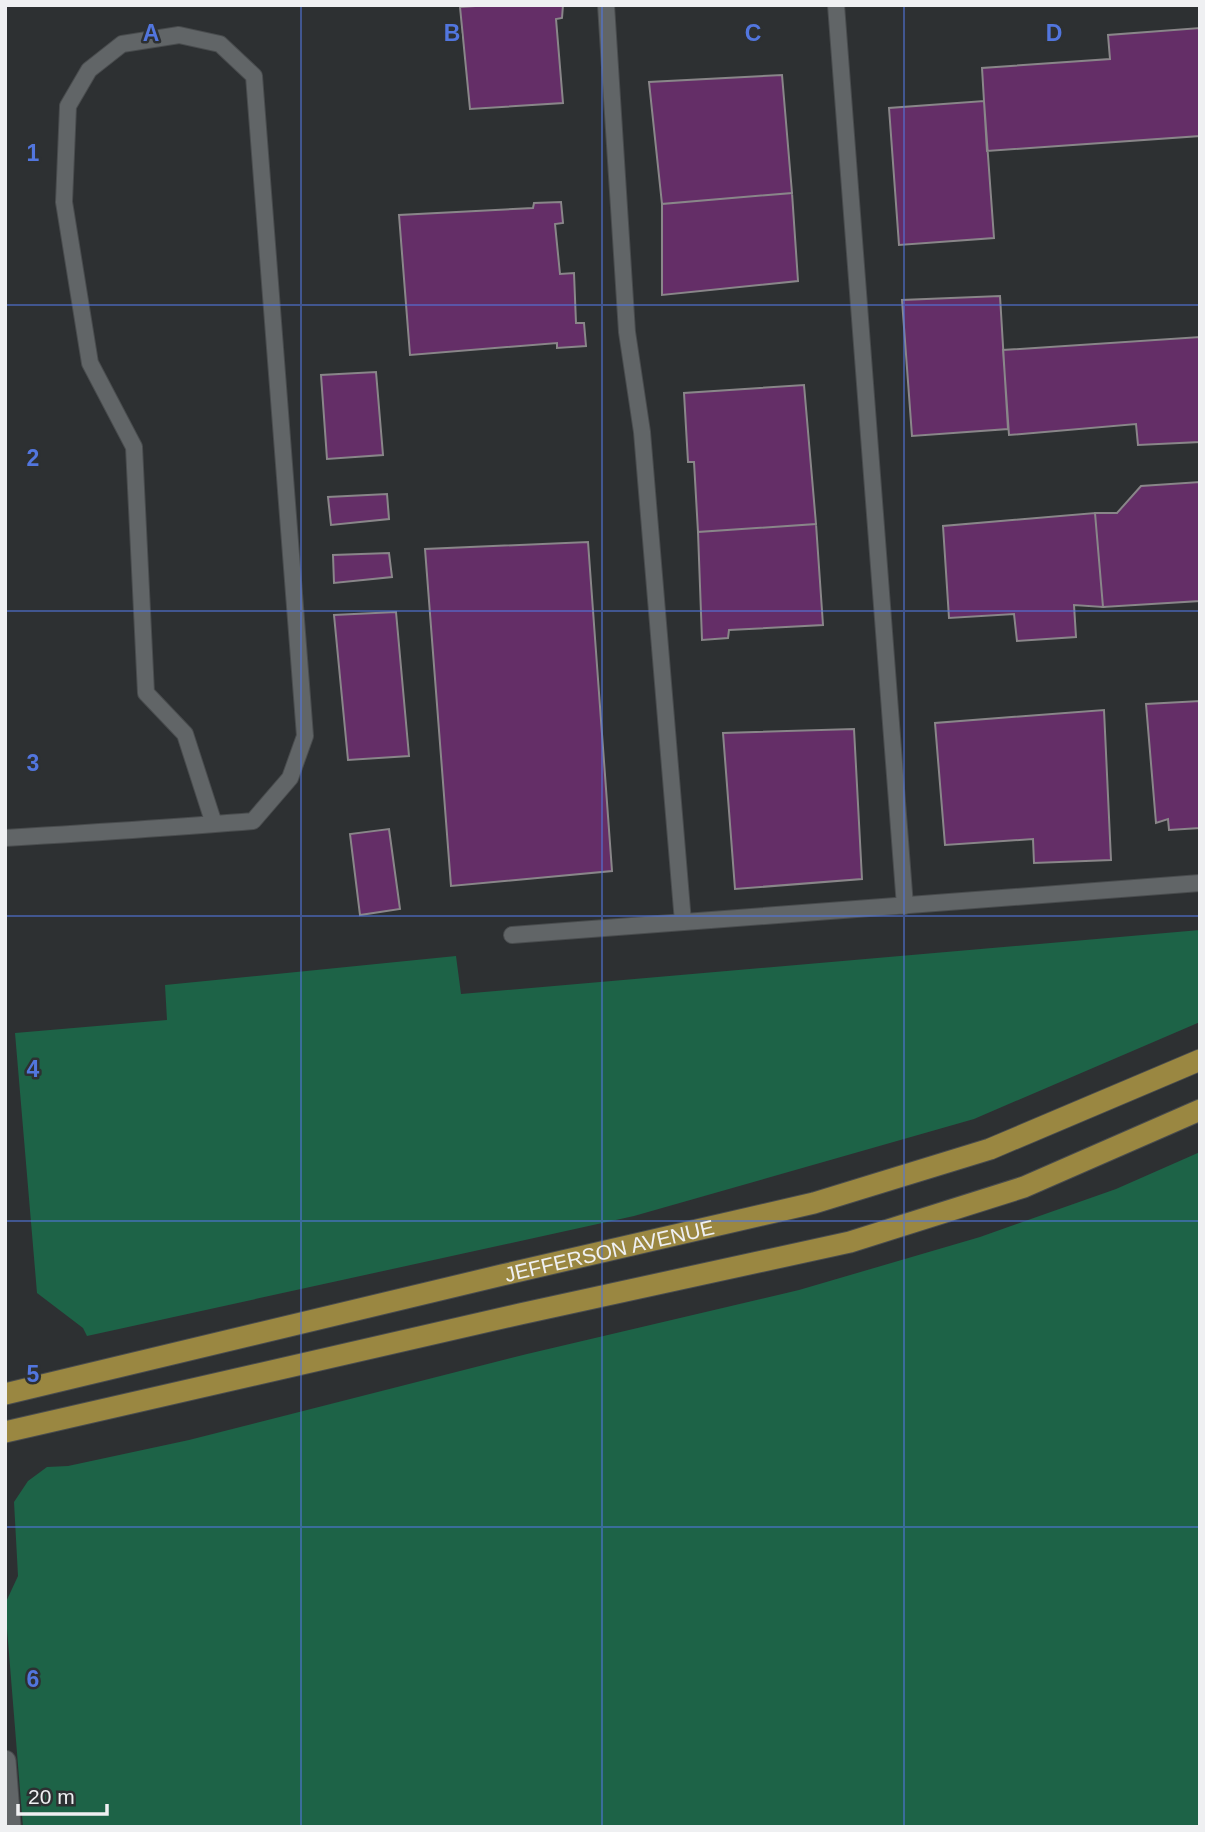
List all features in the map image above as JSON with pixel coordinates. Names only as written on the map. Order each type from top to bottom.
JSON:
[{"type":"main road","name":"JEFFERSON AVENUE","points":[[5,1394],[814,1203],[990,1149],[1200,1060]]},
{"type":"main road","name":"JEFFERSON AVENUE","points":[[5,1432],[520,1314],[850,1242],[1024,1187],[1200,1110]]},
{"type":"street","points":[[5,1761],[10,1827]]},
{"type":"lane","points":[[606,5],[627,332],[642,432],[683,922]]},
{"type":"lane","points":[[836,5],[905,906]]},
{"type":"lane","points":[[5,838],[214,824],[253,821],[290,778],[305,736],[254,76],[220,44],[179,35],[122,44],[89,70],[68,106],[64,202],[89,363],[134,446],[146,693],[185,734],[214,824]]},
{"type":"lane","points":[[512,935],[1200,883]]},
{"type":"green space","points":[[1200,930],[1200,1022],[974,1119],[634,1216],[87,1336],[83,1328],[37,1293],[15,1033],[167,1020],[165,985],[456,956],[461,994]]},
{"type":"green space","points":[[1200,1152],[1200,1827],[23,1827],[5,1604],[18,1576],[14,1502],[28,1481],[47,1467],[68,1466],[189,1440],[527,1354],[799,1290],[980,1237],[1116,1189]]},
{"type":"building","points":[[563,5],[562,18],[556,19],[563,103],[470,109],[460,7]]},
{"type":"building","points":[[1200,28],[1200,136],[987,151],[982,68],[1110,59],[1108,35]]},
{"type":"building","points":[[782,75],[792,193],[662,204],[649,82]]},
{"type":"building","points":[[984,101],[994,238],[899,245],[889,108]]},
{"type":"building","points":[[792,193],[798,281],[662,295],[662,204]]},
{"type":"building","points":[[561,202],[563,223],[555,224],[560,274],[574,273],[576,323],[584,323],[586,346],[557,348],[557,343],[410,355],[399,215],[533,208],[534,203]]},
{"type":"building","points":[[1000,296],[1008,429],[912,436],[902,300]]},
{"type":"building","points":[[1200,337],[1200,442],[1138,445],[1136,424],[1009,435],[1003,350]]},
{"type":"building","points":[[376,372],[383,455],[327,459],[321,375]]},
{"type":"building","points":[[804,385],[816,524],[698,532],[694,462],[688,462],[684,393]]},
{"type":"building","points":[[1200,482],[1200,601],[1103,607],[1095,513],[1117,513],[1141,486]]},
{"type":"building","points":[[387,494],[389,519],[331,525],[328,497]]},
{"type":"building","points":[[1095,513],[1103,607],[1074,605],[1076,637],[1017,641],[1014,614],[949,618],[943,526]]},
{"type":"building","points":[[816,524],[823,625],[729,630],[728,638],[702,640],[698,532]]},
{"type":"building","points":[[588,542],[612,871],[451,886],[425,549]]},
{"type":"building","points":[[389,553],[392,577],[334,583],[333,555]]},
{"type":"building","points":[[396,612],[409,756],[348,760],[334,615]]},
{"type":"building","points":[[1200,701],[1200,828],[1169,830],[1168,819],[1156,823],[1146,704]]},
{"type":"building","points":[[1104,710],[1111,860],[1034,863],[1033,839],[945,845],[935,723]]},
{"type":"building","points":[[854,729],[862,879],[735,889],[723,733]]},
{"type":"building","points":[[389,829],[400,909],[360,915],[350,834]]}]
